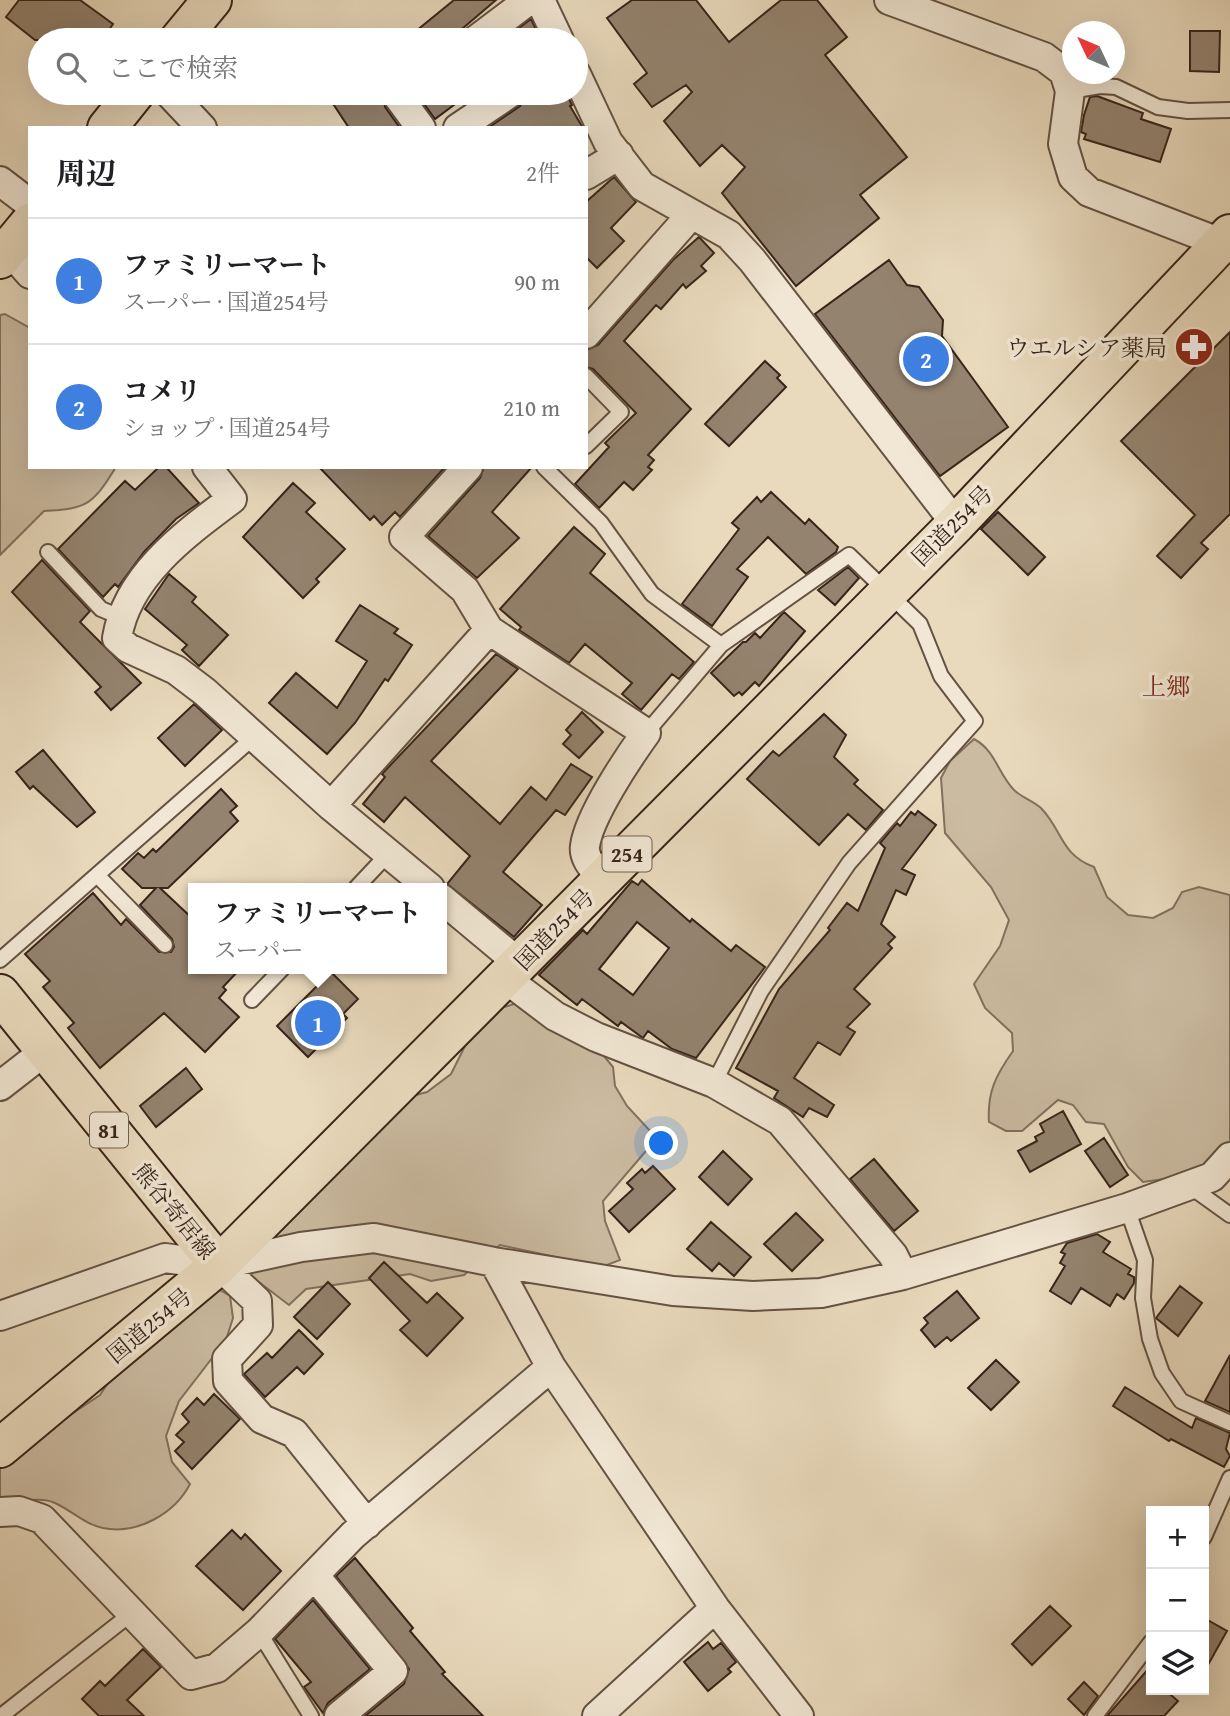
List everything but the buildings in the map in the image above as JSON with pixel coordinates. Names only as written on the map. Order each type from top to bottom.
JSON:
[{"type":"main road","points":[[188,28],[212,0]]},
{"type":"main road","points":[[109,126],[125,105]]},
{"type":"main road","name":"国道254号","points":[[0,1448],[219,1265],[956,523],[1225,239]]},
{"type":"main road","name":"熊谷寄居線","points":[[0,994],[219,1265]]},
{"type":"street","points":[[492,28],[530,0]]},
{"type":"street","points":[[540,0],[553,28]]},
{"type":"street","points":[[889,0],[1044,57],[1064,72],[1070,91],[1063,144],[1073,177],[1089,192],[1225,239]]},
{"type":"street","points":[[588,100],[608,142],[642,186],[690,216],[706,221],[729,235],[752,260],[956,523]]},
{"type":"street","points":[[180,105],[200,126]]},
{"type":"street","points":[[404,105],[420,126]]},
{"type":"street","points":[[461,126],[492,105]]},
{"type":"street","points":[[588,174],[619,155]]},
{"type":"street","points":[[0,181],[28,202]]},
{"type":"street","points":[[588,332],[690,216]]},
{"type":"street","points":[[209,469],[232,499],[191,529],[163,556],[128,601],[120,617],[117,638],[128,648],[176,670],[331,806],[424,883]]},
{"type":"street","points":[[466,469],[404,537],[465,590],[489,629],[646,733],[595,818],[584,847],[587,860],[603,879]]},
{"type":"street","points":[[331,806],[489,629]]},
{"type":"street","points":[[447,904],[555,1016],[596,1037],[714,1083],[780,1121],[893,1255],[903,1275]]},
{"type":"street","points":[[0,1086],[45,1051]]},
{"type":"street","points":[[0,1316],[164,1258],[219,1265],[301,1247],[374,1238],[494,1262],[673,1291],[753,1296],[821,1293],[903,1275],[1127,1208],[1212,1177],[1230,1157]]},
{"type":"street","points":[[494,1262],[551,1367],[715,1608],[799,1716]]},
{"type":"street","points":[[219,1265],[257,1301],[258,1325],[227,1359],[228,1381],[262,1419],[294,1433],[367,1524]]},
{"type":"street","points":[[0,1512],[19,1511],[42,1519],[191,1675],[217,1668],[259,1632],[367,1524],[551,1367]]},
{"type":"street","points":[[314,1575],[393,1671],[339,1716]]},
{"type":"street","points":[[597,1716],[715,1608]]},
{"type":"lane","points":[[1070,91],[1100,86],[1116,87],[1158,107],[1188,111],[1230,110]]},
{"type":"lane","points":[[588,378],[621,412],[588,444]]},
{"type":"lane","points":[[560,472],[652,594],[720,645]]},
{"type":"lane","points":[[48,552],[102,609],[120,617]]},
{"type":"lane","points":[[646,733],[720,645],[849,555],[920,624],[941,676],[975,721],[849,863],[761,991],[714,1083]]},
{"type":"lane","points":[[0,960],[254,737]]},
{"type":"lane","points":[[361,883],[388,854]]},
{"type":"lane","points":[[97,875],[165,945]]},
{"type":"lane","points":[[253,1000],[277,974]]},
{"type":"lane","points":[[1191,1186],[1230,1215]]},
{"type":"lane","points":[[1127,1208],[1145,1259],[1143,1298],[1150,1339],[1162,1373],[1181,1401],[1230,1423]]},
{"type":"lane","points":[[1209,1526],[1230,1478]]},
{"type":"lane","points":[[1,1716],[132,1614]]},
{"type":"lane","points":[[259,1632],[311,1716]]},
{"type":"lane","points":[[1095,1716],[1146,1649]]},
{"type":"shaded area","points":[[5,314],[28,327],[28,469],[115,469],[95,497],[80,506],[44,511],[0,555],[0,315]]},
{"type":"shaded area","points":[[974,739],[992,756],[1014,790],[1041,808],[1074,856],[1094,867],[1107,897],[1128,915],[1153,918],[1173,908],[1182,892],[1199,887],[1230,895],[1230,1170],[1143,1182],[1128,1167],[1104,1124],[1086,1122],[1073,1105],[1058,1100],[1022,1131],[1006,1131],[989,1122],[994,1084],[1013,1051],[1012,1033],[985,1008],[974,984],[1000,946],[1009,920],[991,887],[945,833],[941,778],[950,761]]},
{"type":"shaded area","points":[[517,1003],[595,1045],[613,1067],[615,1086],[627,1106],[652,1133],[646,1151],[603,1201],[605,1221],[620,1260],[602,1267],[500,1245],[464,1275],[431,1281],[410,1274],[306,1289],[289,1305],[251,1276],[265,1242],[405,1098],[427,1092],[451,1074],[469,1038],[489,1012]]},
{"type":"shaded area","points":[[213,1286],[230,1296],[233,1318],[226,1340],[179,1401],[166,1436],[172,1462],[190,1484],[175,1504],[154,1520],[116,1529],[90,1523],[49,1501],[0,1502],[0,1469],[36,1438],[100,1395],[117,1369]]},
{"type":"place","name":"ウエルシア薬局","points":[[1194,347]]},
{"type":"place","name":"コメリ","points":[[926,359]]},
{"type":"place","name":"ファミリーマート","points":[[318,1023]]},
{"type":"district","name":"上郷","points":[[1166,686]]}]
